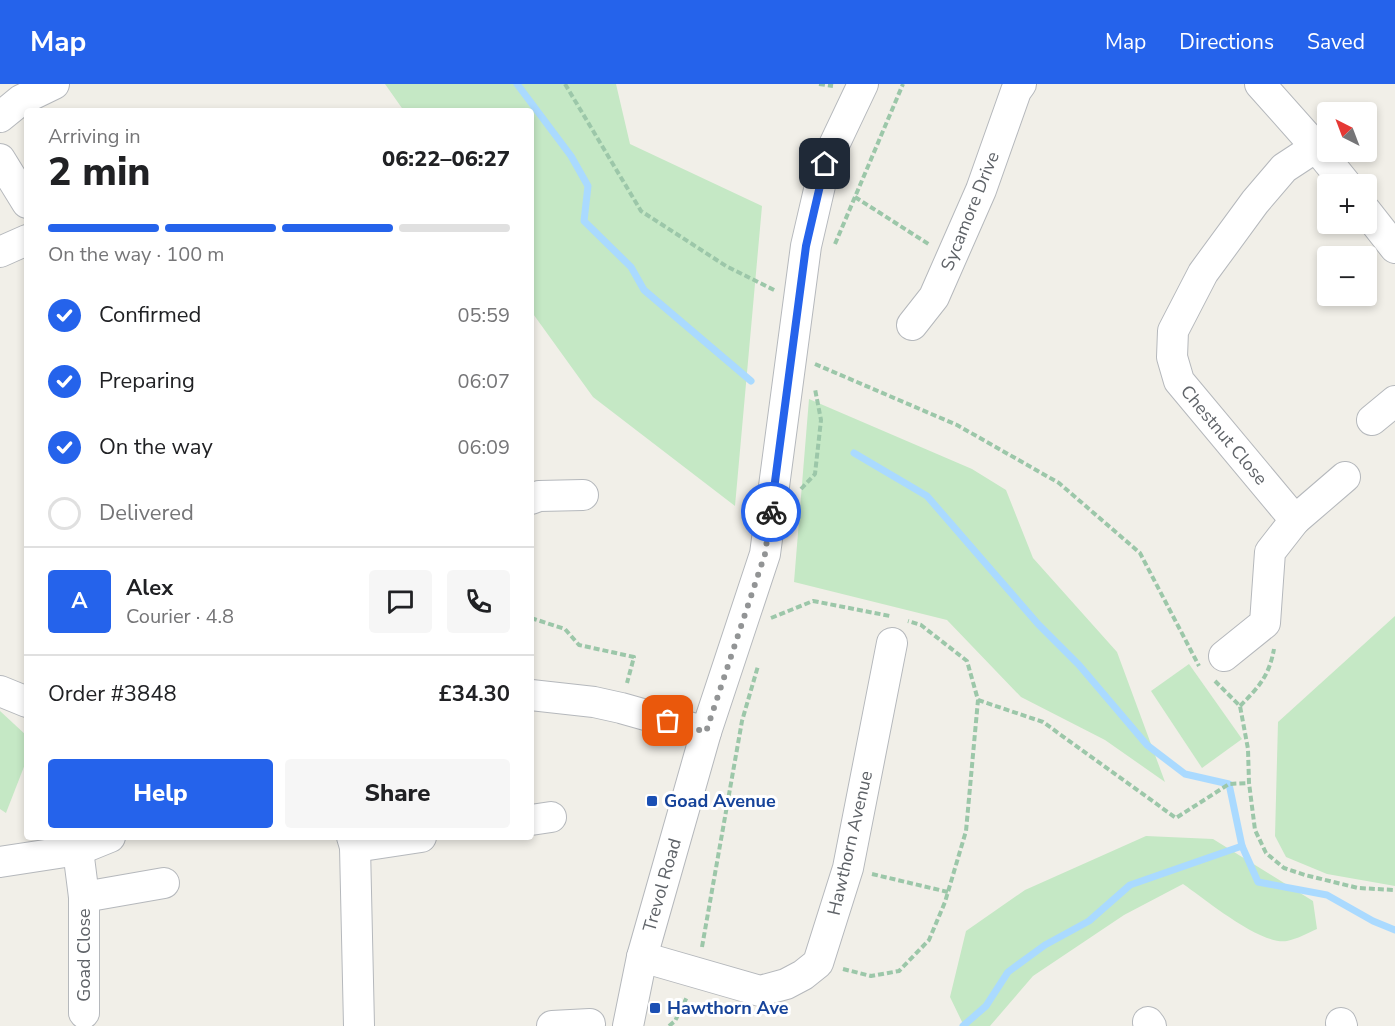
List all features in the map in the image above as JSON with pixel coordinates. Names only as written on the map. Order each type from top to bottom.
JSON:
[{"type":"street","points":[[0,117],[21,100],[54,84]]},
{"type":"street","name":"Trevol Road","points":[[628,1026],[642,957],[706,732],[765,554],[806,246],[825,164],[863,84]]},
{"type":"street","points":[[1260,84],[1338,174]]},
{"type":"street","name":"Sycamore Drive","points":[[912,325],[934,297],[981,190],[1013,86]]},
{"type":"street","name":"Chestnut Close","points":[[1295,520],[1179,381],[1173,357],[1173,331],[1203,273],[1255,202],[1284,168],[1316,147]]},
{"type":"street","points":[[0,159],[24,198]]},
{"type":"street","points":[[1377,225],[1395,248]]},
{"type":"street","points":[[0,252],[24,241]]},
{"type":"street","points":[[1372,420],[1395,401]]},
{"type":"street","points":[[1213,668],[1265,623],[1270,552],[1295,520],[1345,477]]},
{"type":"street","points":[[534,498],[583,495]]},
{"type":"street","name":"Hawthorn Avenue","points":[[818,963],[848,868],[891,629]]},
{"type":"street","points":[[0,692],[24,701]]},
{"type":"street","points":[[534,695],[594,702],[706,732]]},
{"type":"street","points":[[0,862],[78,850],[103,840]]},
{"type":"street","points":[[359,1026],[354,842],[381,840]]},
{"type":"street","name":"Goad Close","points":[[78,850],[84,897],[84,1013]]},
{"type":"street","name":"Goad Close","points":[[84,897],[164,883]]},
{"type":"street","points":[[642,957],[760,991],[786,984],[803,975],[818,963]]},
{"type":"street","points":[[552,1026],[590,1024]]},
{"type":"path","points":[[565,84],[641,211],[726,266],[799,303]]},
{"type":"path","points":[[833,249],[903,84]]},
{"type":"path","points":[[855,197],[951,259]]},
{"type":"path","points":[[813,373],[812,362],[957,425],[1059,483],[1140,553],[1196,662],[1213,668],[1240,706],[1248,749],[1249,783],[1255,830],[1266,853],[1284,868],[1358,888],[1395,890]]},
{"type":"path","points":[[771,509],[789,503],[815,474],[821,420],[814,384]]},
{"type":"path","points":[[768,629],[772,617],[813,601],[891,629],[921,625],[967,661],[978,700],[966,831],[948,892],[929,940],[899,971],[871,976],[818,963]]},
{"type":"path","points":[[534,619],[565,629],[579,645],[634,657],[621,708]]},
{"type":"path","points":[[1240,706],[1255,691],[1270,668],[1279,628],[1265,623]]},
{"type":"path","points":[[669,1026],[675,1021],[698,973],[742,721],[759,663]]},
{"type":"path","points":[[978,700],[1043,722],[1176,818],[1229,784],[1249,783]]},
{"type":"path","points":[[848,868],[948,892]]},
{"type":"green space","points":[[385,84],[616,84],[630,144],[762,206],[735,506],[593,397],[534,315],[534,108],[402,108]]},
{"type":"green space","points":[[809,399],[972,469],[1006,490],[1033,558],[1117,652],[1165,782],[1105,740],[1021,697],[947,620],[794,582]]},
{"type":"green space","points":[[1395,616],[1395,886],[1327,874],[1286,857],[1275,836],[1278,722]]},
{"type":"green space","points":[[1189,664],[1242,739],[1202,768],[1151,691]]},
{"type":"green space","points":[[0,711],[24,733],[24,767],[6,813],[0,809]]},
{"type":"green space","points":[[1146,836],[1213,839],[1313,901],[1317,929],[1287,941],[1276,941],[1248,929],[1183,884],[1124,915],[1033,976],[990,1026],[964,1026],[950,997],[966,931],[1025,890]]},
{"type":"waterway","points":[[517,84],[571,156],[588,186],[584,221],[631,267],[644,290],[751,381]]},
{"type":"waterway","points":[[854,453],[927,496],[1038,624],[1079,665],[1147,745],[1185,774],[1229,784],[1242,846]]},
{"type":"waterway","points":[[963,1026],[986,1006],[1008,972],[1045,945],[1089,921],[1130,885],[1242,846],[1258,882],[1327,895],[1373,921],[1395,930]]},
{"type":"way so far","points":[[668,721],[706,732],[765,554],[771,512]]},
{"type":"place","name":"Goad Avenue","points":[[652,801]]},
{"type":"place","name":"Hawthorn Ave","points":[[655,1008]]},
{"type":"route","points":[[771,512],[806,246],[825,164]]}]
